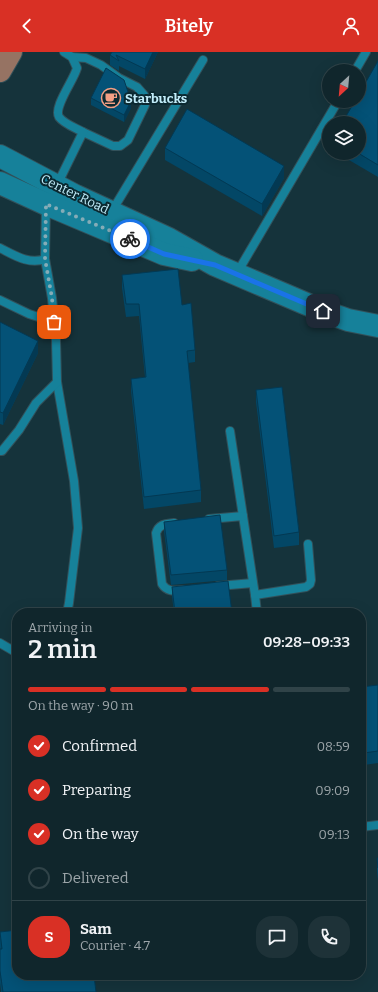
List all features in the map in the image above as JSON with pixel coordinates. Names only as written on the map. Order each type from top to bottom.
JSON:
[{"type":"main road","points":[[0,71],[11,52]]},
{"type":"street","name":"Center Road","points":[[0,156],[168,239],[215,265],[323,311],[348,320],[378,326]]},
{"type":"street","name":"Center Road","points":[[0,183],[164,254],[215,265]]},
{"type":"lane","points":[[64,52],[72,57],[86,58],[101,65],[119,78],[139,88],[145,99],[143,109],[128,140],[123,144],[117,147],[113,146],[62,120],[58,113],[59,106],[76,70],[76,65],[72,57]]},
{"type":"lane","points":[[359,64],[366,52]]},
{"type":"lane","points":[[111,212],[203,60]]},
{"type":"lane","points":[[236,274],[334,108]]},
{"type":"lane","points":[[57,185],[83,132]]},
{"type":"lane","points":[[46,204],[45,259],[52,298],[57,382],[74,481],[78,528],[68,608]]},
{"type":"lane","points":[[0,248],[21,259],[38,262],[45,259]]},
{"type":"lane","points":[[0,300],[29,314],[54,322]]},
{"type":"lane","points":[[0,451],[2,451],[19,430],[36,403],[57,382]]},
{"type":"lane","points":[[230,431],[256,608]]},
{"type":"lane","points":[[199,521],[243,516]]},
{"type":"lane","points":[[184,522],[162,525],[158,528],[156,533],[162,584],[165,589],[171,591],[194,589]]},
{"type":"lane","points":[[255,595],[306,587],[310,584],[308,544]]},
{"type":"lane","points":[[209,587],[253,583]]},
{"type":"lane","points":[[0,643],[12,650]]},
{"type":"lane","points":[[366,826],[378,824]]},
{"type":"building","points":[[112,52],[153,52],[145,69],[116,55],[119,61],[110,55]]},
{"type":"building","points":[[378,61],[378,165],[366,158],[366,116],[346,116],[351,108],[366,108],[366,82]]},
{"type":"building","name":"Starbucks","points":[[106,68],[124,80],[131,101],[124,115],[91,98]]},
{"type":"building","points":[[187,109],[284,166],[262,204],[165,148]]},
{"type":"building","points":[[178,269],[182,305],[191,303],[195,350],[187,351],[201,490],[144,497],[131,379],[146,377],[139,304],[126,304],[122,275]]},
{"type":"building","points":[[0,322],[38,341],[3,413],[0,412]]},
{"type":"building","points":[[282,387],[299,532],[274,536],[256,390]]},
{"type":"building","points":[[220,515],[227,570],[171,575],[164,522]]},
{"type":"building","points":[[228,581],[231,608],[174,608],[172,587]]},
{"type":"building","points":[[378,685],[378,751],[366,753],[366,686]]},
{"type":"building","points":[[12,931],[12,980],[95,980],[96,992],[3,992],[0,971],[0,949],[2,949],[0,932]]},
{"type":"way so far","points":[[54,322],[52,298],[45,259],[46,204],[130,239]]},
{"type":"place","name":"Starbucks","points":[[111,98]]},
{"type":"route","points":[[130,239],[164,254],[215,265],[323,311]]}]
